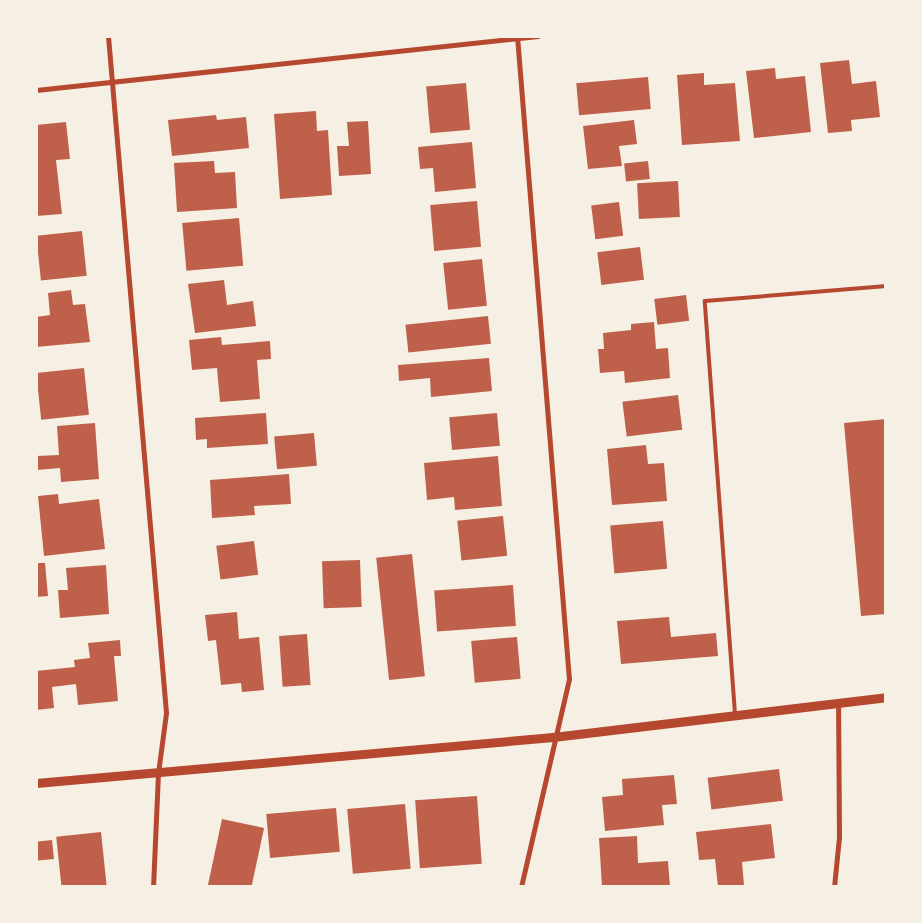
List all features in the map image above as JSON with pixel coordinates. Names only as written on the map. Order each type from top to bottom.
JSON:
[{"type":"street","points":[[108,36],[166,714],[158,773],[153,887]]},
{"type":"street","points":[[36,90],[538,36]]},
{"type":"street","points":[[517,37],[569,679],[553,738],[521,887]]},
{"type":"street","points":[[36,784],[553,738],[838,701],[886,697]]},
{"type":"street","points":[[834,887],[838,837],[838,701]]},
{"type":"lane","points":[[736,714],[705,302],[886,286]]},
{"type":"building","points":[[849,60],[852,84],[876,81],[880,117],[851,120],[852,131],[828,133],[820,63]]},
{"type":"building","points":[[775,68],[776,79],[805,76],[811,132],[754,138],[746,71]]},
{"type":"building","points":[[704,73],[704,85],[735,83],[740,141],[682,145],[677,75]]},
{"type":"building","points":[[648,77],[651,109],[579,115],[576,83]]},
{"type":"building","points":[[466,83],[470,130],[430,133],[426,86]]},
{"type":"building","points":[[316,111],[317,131],[328,130],[332,195],[280,199],[274,114]]},
{"type":"building","points":[[216,115],[217,120],[246,117],[249,148],[172,156],[168,120]]},
{"type":"building","points":[[634,120],[637,144],[619,146],[622,166],[588,169],[583,126]]},
{"type":"building","points":[[368,121],[371,174],[339,176],[337,146],[349,146],[347,122]]},
{"type":"building","points":[[66,122],[70,159],[56,160],[62,214],[36,216],[36,125]]},
{"type":"building","points":[[472,142],[476,188],[435,192],[433,168],[420,169],[418,147]]},
{"type":"building","points":[[214,161],[215,173],[235,172],[237,208],[177,212],[174,163]]},
{"type":"building","points":[[648,161],[650,179],[626,181],[624,164]]},
{"type":"building","points":[[678,181],[680,217],[639,219],[637,183]]},
{"type":"building","points":[[477,201],[481,247],[434,251],[430,205]]},
{"type":"building","points":[[619,202],[623,236],[595,239],[591,205]]},
{"type":"building","points":[[239,218],[243,266],[186,271],[182,223]]},
{"type":"building","points":[[82,231],[87,276],[41,281],[36,236]]},
{"type":"building","points":[[640,247],[644,280],[601,285],[597,252]]},
{"type":"building","points":[[482,259],[487,306],[448,310],[443,263]]},
{"type":"building","points":[[224,280],[227,305],[253,301],[256,326],[195,333],[188,284]]},
{"type":"building","points":[[71,290],[73,305],[85,304],[90,342],[36,347],[36,317],[50,315],[48,293]]},
{"type":"building","points":[[686,295],[689,321],[657,325],[654,299]]},
{"type":"building","points":[[488,316],[491,344],[408,353],[405,325]]},
{"type":"building","points":[[654,322],[656,349],[668,348],[670,378],[625,383],[624,371],[600,373],[598,349],[604,349],[603,333],[631,330],[631,324]]},
{"type":"building","points":[[221,337],[222,345],[270,341],[271,359],[257,360],[260,399],[220,402],[217,368],[192,370],[189,340]]},
{"type":"building","points":[[489,358],[492,391],[431,397],[430,378],[399,381],[398,365]]},
{"type":"building","points":[[84,368],[89,415],[41,420],[36,373]]},
{"type":"building","points":[[678,395],[682,430],[627,437],[622,402]]},
{"type":"building","points":[[266,413],[268,444],[207,448],[207,439],[196,440],[195,418]]},
{"type":"building","points":[[497,413],[500,446],[452,450],[449,417]]},
{"type":"building","points":[[886,419],[886,614],[861,616],[844,423]]},
{"type":"building","points":[[95,423],[99,479],[61,482],[60,468],[37,470],[36,456],[59,455],[57,426]]},
{"type":"building","points":[[314,433],[317,466],[277,469],[274,436]]},
{"type":"building","points":[[646,445],[648,464],[664,463],[667,501],[612,505],[607,449]]},
{"type":"building","points":[[498,456],[502,506],[455,510],[454,497],[427,500],[424,463]]},
{"type":"building","points":[[289,474],[291,504],[254,506],[255,515],[212,518],[210,480]]},
{"type":"building","points":[[58,494],[59,504],[99,499],[105,549],[44,556],[38,496]]},
{"type":"building","points":[[503,516],[507,556],[461,561],[457,521]]},
{"type":"building","points":[[663,521],[667,569],[614,573],[610,526]]},
{"type":"building","points":[[254,541],[258,575],[220,579],[216,546]]},
{"type":"building","points":[[412,554],[425,676],[389,680],[376,558]]},
{"type":"building","points":[[360,560],[362,607],[324,608],[322,561]]},
{"type":"building","points":[[36,563],[45,563],[48,596],[36,597]]},
{"type":"building","points":[[106,565],[109,614],[60,618],[58,590],[68,590],[66,568]]},
{"type":"building","points":[[513,585],[516,626],[437,631],[434,591]]},
{"type":"building","points":[[237,612],[239,639],[259,637],[264,690],[242,692],[241,683],[221,685],[216,640],[208,641],[205,615]]},
{"type":"building","points":[[669,617],[671,637],[716,633],[718,656],[621,664],[617,621]]},
{"type":"building","points":[[307,634],[311,685],[283,687],[279,636]]},
{"type":"building","points":[[517,637],[521,679],[475,683],[471,641]]},
{"type":"building","points":[[120,640],[121,656],[114,656],[118,701],[78,705],[76,684],[52,687],[54,708],[36,710],[36,671],[75,667],[74,660],[90,658],[88,643]]},
{"type":"building","points":[[779,769],[783,801],[711,810],[708,778]]},
{"type":"building","points":[[674,775],[677,804],[662,805],[664,825],[605,831],[602,797],[623,795],[622,779]]},
{"type":"building","points":[[477,796],[482,864],[420,868],[415,800]]},
{"type":"building","points":[[405,804],[411,869],[353,874],[347,809]]},
{"type":"building","points":[[336,808],[340,852],[270,858],[266,814]]},
{"type":"building","points":[[222,819],[264,828],[252,887],[208,886]]},
{"type":"building","points":[[771,824],[775,858],[742,862],[744,885],[718,887],[715,859],[699,860],[696,832]]},
{"type":"building","points":[[101,832],[107,887],[62,887],[56,837]]},
{"type":"building","points":[[637,836],[638,863],[668,861],[670,887],[602,887],[599,838]]},
{"type":"building","points":[[52,840],[54,859],[38,861],[36,842]]}]
